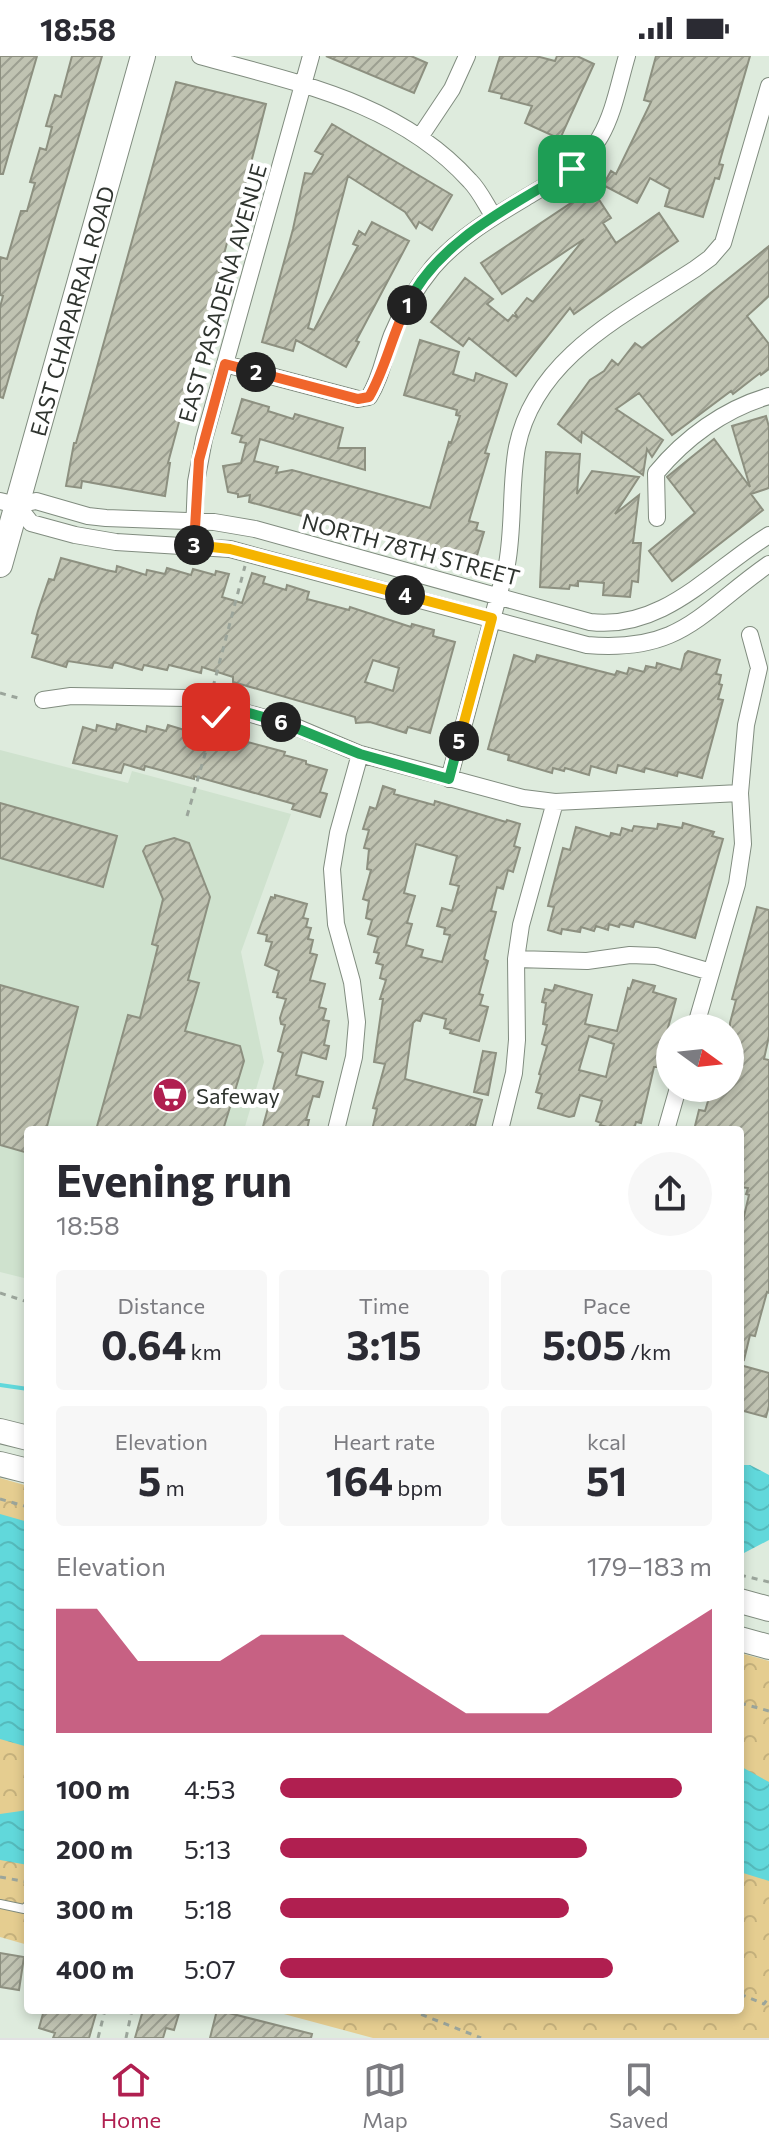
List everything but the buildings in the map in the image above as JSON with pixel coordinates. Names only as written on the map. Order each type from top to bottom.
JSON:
[{"type":"main road","name":"EAST CHAPARRAL ROAD","points":[[0,565],[8,503],[143,56]]},
{"type":"main road","points":[[0,1431],[24,1437]]},
{"type":"main road","points":[[0,1464],[24,1470]]},
{"type":"main road","points":[[744,1602],[769,1609]]},
{"type":"main road","points":[[744,1640],[769,1647]]},
{"type":"street","points":[[200,56],[341,96],[372,109],[420,137],[472,183],[494,217]]},
{"type":"street","name":"EAST PASADENA AVENUE","points":[[194,545],[199,460],[311,56]]},
{"type":"street","points":[[420,137],[452,89],[467,56]]},
{"type":"street","points":[[225,364],[358,399],[369,397],[411,296],[443,257],[494,217],[572,169],[599,138],[613,105],[627,56]]},
{"type":"street","points":[[449,779],[512,536],[518,444],[533,406],[559,367],[580,344],[695,269],[723,243],[769,86]]},
{"type":"street","points":[[657,518],[656,473],[676,448],[708,425],[753,400],[769,396]]},
{"type":"street","name":"NORTH 78TH STREET","points":[[8,503],[36,501],[88,516],[194,521],[255,529],[590,622],[628,622],[667,608],[769,535]]},
{"type":"street","name":"NORTH 78TH STREET","points":[[8,503],[31,523],[75,535],[116,542],[230,549],[587,645],[618,647],[650,642],[675,633],[706,615],[769,564]]},
{"type":"street","points":[[699,1014],[737,884],[743,844],[740,793],[746,725],[759,668],[750,635]]},
{"type":"street","points":[[43,700],[71,696],[187,698],[214,703],[296,727],[360,754],[523,798],[555,802],[740,793]]},
{"type":"street","points":[[337,1126],[352,1068],[357,1022],[352,982],[336,924],[332,869],[338,833],[360,754]]},
{"type":"street","points":[[501,1126],[514,1073],[517,1040],[516,959],[527,902],[555,802]]},
{"type":"street","points":[[516,959],[587,961],[630,955],[656,956],[711,972]]},
{"type":"street","points":[[667,1126],[674,1102]]},
{"type":"lane","points":[[0,1904],[24,1907]]},
{"type":"path","points":[[187,816],[247,562]]},
{"type":"path","points":[[0,693],[18,698]]},
{"type":"path","points":[[0,1293],[24,1301]]},
{"type":"path","points":[[0,1499],[24,1506]]},
{"type":"path","points":[[744,1576],[769,1582]]},
{"type":"path","points":[[744,1704],[769,1711]]},
{"type":"path","points":[[0,1877],[24,1881]]},
{"type":"path","points":[[744,1996],[764,2004],[769,1997]]},
{"type":"path","points":[[98,2038],[104,2014]]},
{"type":"path","points":[[126,2038],[131,2014]]},
{"type":"path","points":[[420,2014],[481,2038]]},
{"type":"shaded area","points":[[0,750],[128,783],[132,771],[291,814],[241,952],[264,1062],[245,1126],[24,1126],[24,1278],[0,1272]]},
{"type":"green space","points":[[0,1478],[24,1485],[24,1944],[0,1937]]},
{"type":"green space","points":[[744,1654],[769,1661],[769,2038],[373,2038],[284,2014],[744,2014]]},
{"type":"water","points":[[744,1465],[769,1475],[769,1540],[744,1553]]},
{"type":"water","points":[[0,1514],[24,1521],[24,1746],[0,1739]]},
{"type":"water","points":[[744,1768],[769,1782],[769,1881],[744,1873]]},
{"type":"water","points":[[24,1811],[24,1864],[0,1860],[0,1814]]},
{"type":"waterway","points":[[0,1385],[24,1388]]},
{"type":"place","name":"Safeway","points":[[170,1095]]},
{"type":"route","points":[[216,717],[220,705],[296,727],[360,754],[449,779],[492,618],[230,549],[194,545],[199,460],[225,364],[358,399],[369,397],[411,296],[435,265],[459,242],[494,217],[572,169]]}]
